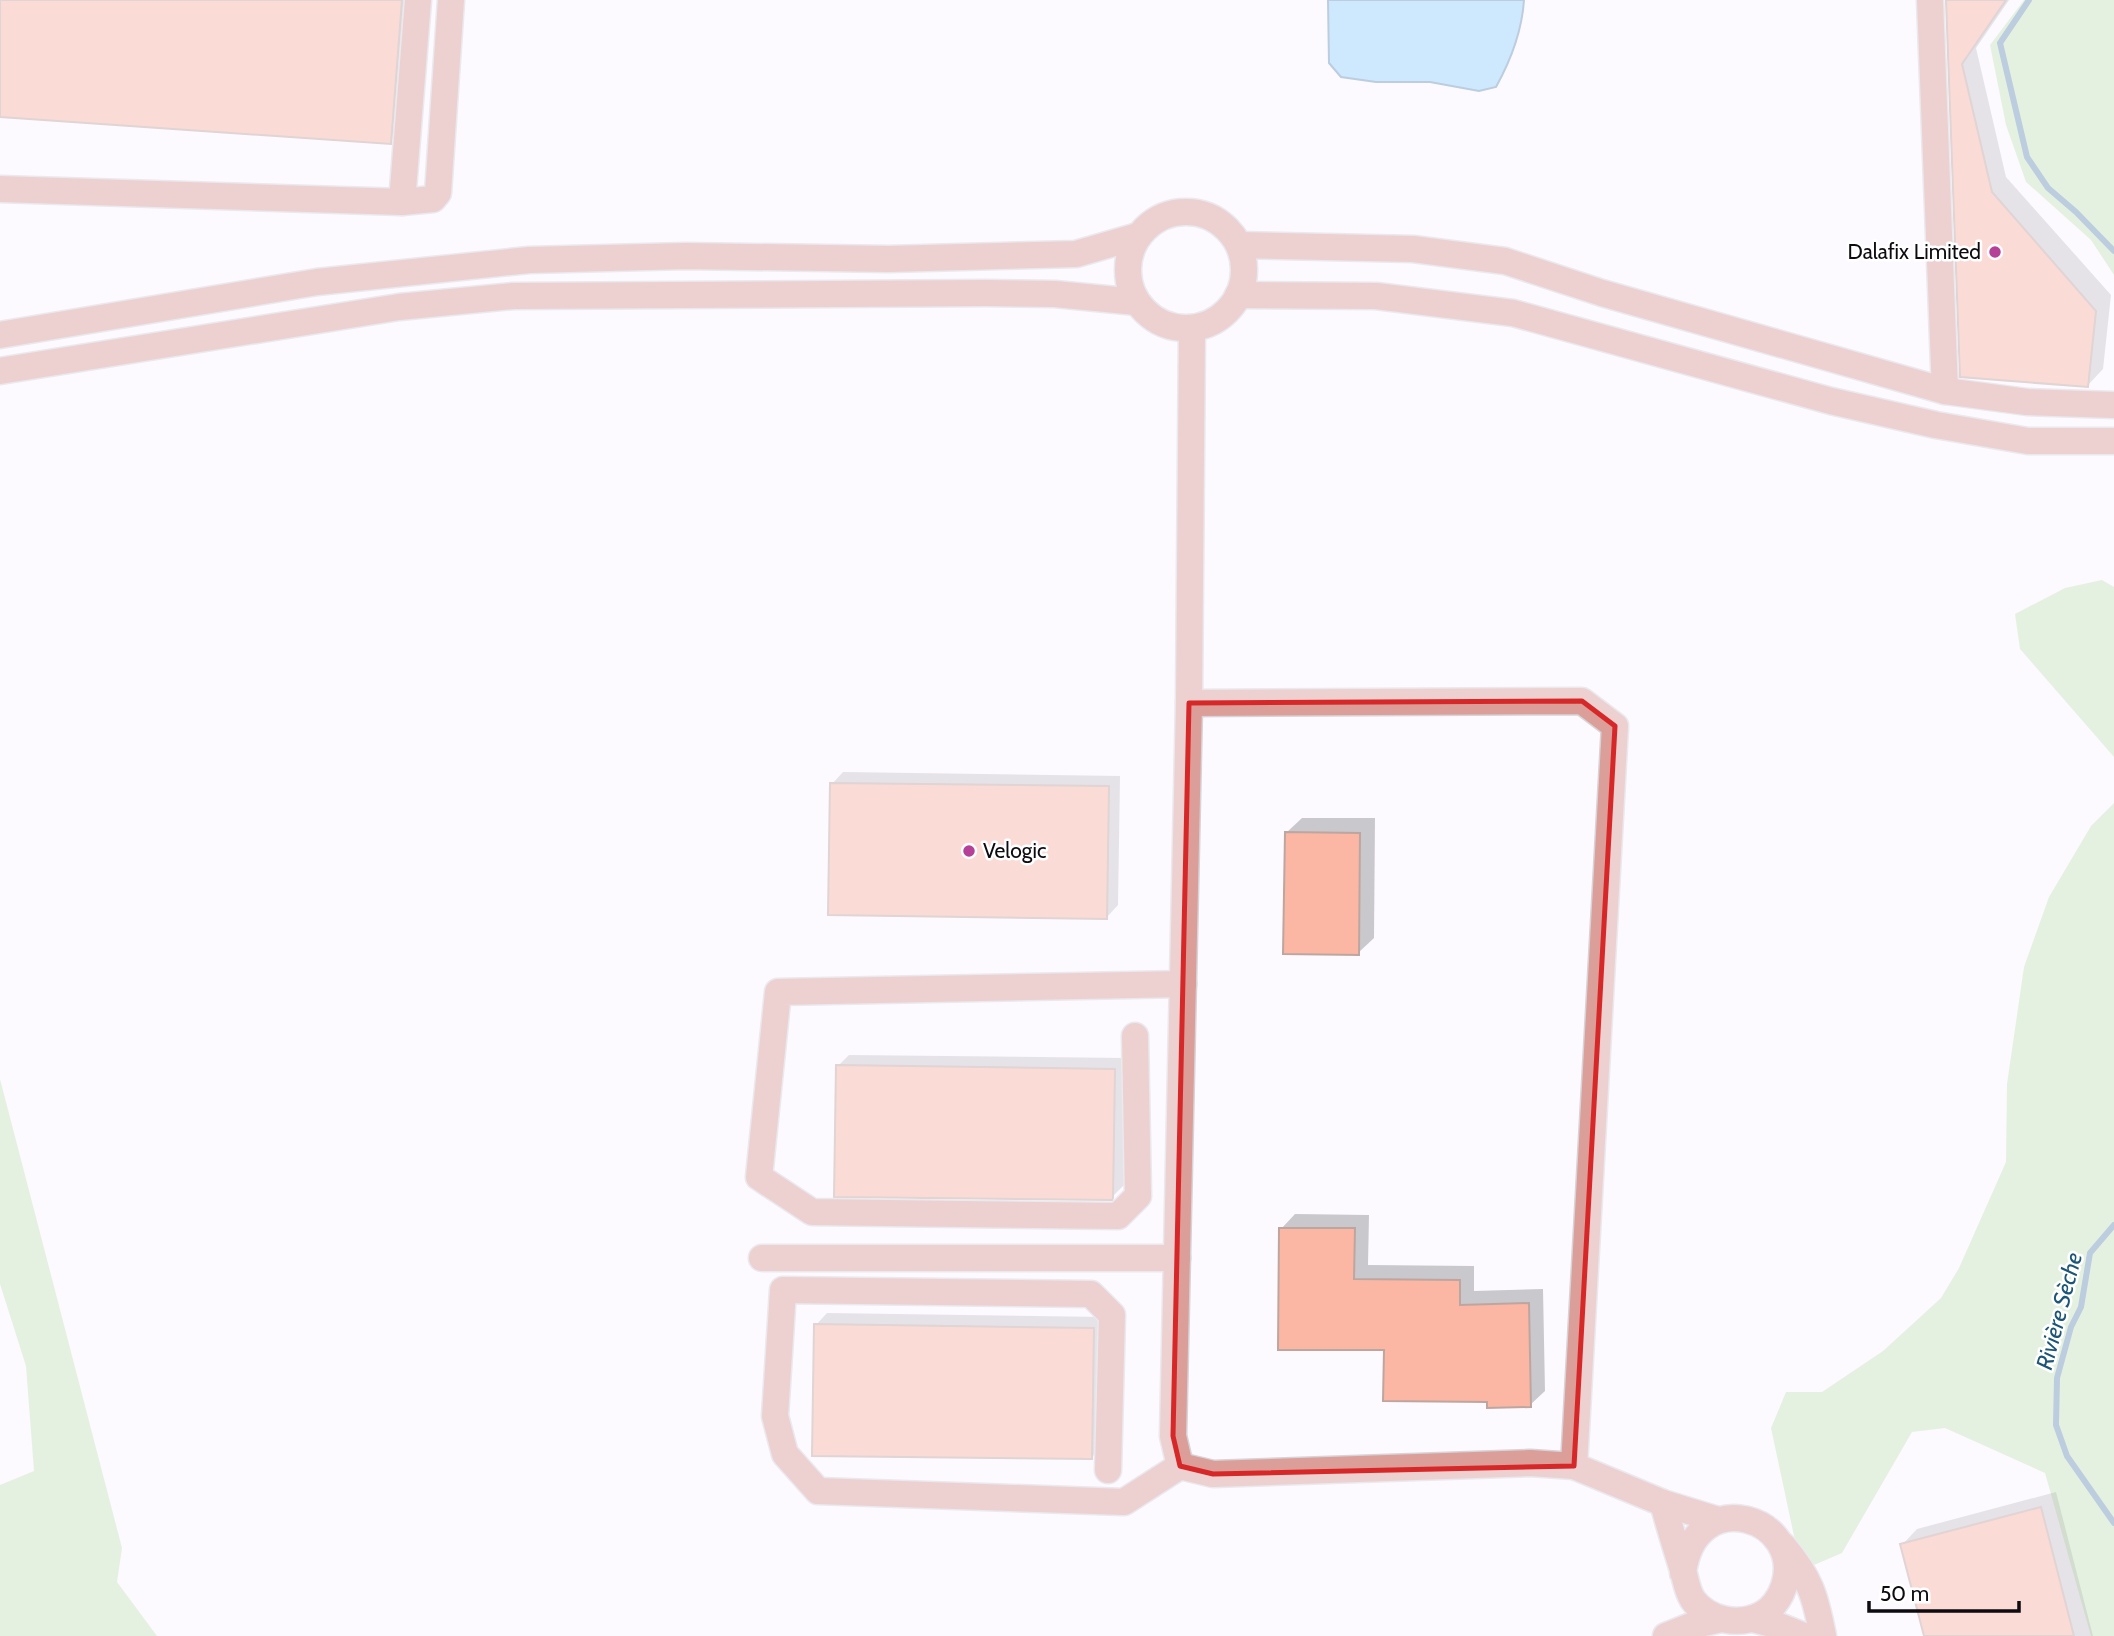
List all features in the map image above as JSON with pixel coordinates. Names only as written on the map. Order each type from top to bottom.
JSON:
[{"type":"street","points":[[402,202],[418,0]]},
{"type":"street","points":[[0,189],[402,202],[433,199],[438,193],[452,0]]},
{"type":"street","points":[[1930,0],[1945,391]]},
{"type":"street","points":[[1182,211],[1200,213],[1216,220],[1229,231],[1238,245],[1243,262],[1243,279],[1238,295],[1218,318],[1192,329],[1167,325],[1150,316],[1137,302],[1130,286],[1130,252],[1138,236],[1150,223],[1165,215],[1182,211]]},
{"type":"street","points":[[0,335],[317,282],[529,260],[686,256],[889,259],[1076,254],[1138,236]]},
{"type":"street","points":[[1238,245],[1413,249],[1505,261],[1602,293],[1945,391],[2027,402],[2114,404]]},
{"type":"street","points":[[0,370],[399,307],[513,296],[986,293],[1055,294],[1137,302]]},
{"type":"street","points":[[1238,295],[1376,296],[1513,313],[1831,401],[1936,425],[2028,440],[2114,441]]},
{"type":"street","points":[[1180,1466],[1174,1436],[1189,703],[1192,329]]},
{"type":"street","points":[[1189,703],[1582,701],[1615,726],[1574,1466]]},
{"type":"street","points":[[1135,1036],[1138,1196],[1118,1216],[811,1212],[759,1177],[778,992],[1183,984]]},
{"type":"street","points":[[762,1258],[1177,1258]]},
{"type":"street","points":[[1108,1470],[1112,1315],[1091,1294],[783,1290],[775,1416],[785,1454],[818,1491],[1124,1502],[1180,1466],[1213,1474],[1530,1463],[1574,1466],[1663,1503],[1718,1520],[1736,1517],[1754,1521],[1767,1528],[1803,1570],[1816,1598],[1824,1636]]},
{"type":"street","points":[[1663,1503],[1686,1581],[1700,1607],[1721,1619]]},
{"type":"street","points":[[1656,1636],[1686,1581],[1686,1553],[1695,1537],[1718,1520]]},
{"type":"street","points":[[1666,1636],[1691,1626],[1721,1619],[1753,1619],[1769,1610],[1781,1594],[1787,1577],[1786,1559],[1779,1542]]},
{"type":"street","points":[[1753,1619],[1804,1636]]},
{"type":"highlighted area","points":[[1582,701],[1615,726],[1574,1466],[1213,1474],[1180,1466],[1173,1436],[1189,703]]},
{"type":"green space","points":[[2024,0],[2114,0],[2114,275],[2091,240],[2026,182],[2006,125],[1990,45]]},
{"type":"green space","points":[[2102,580],[2114,587],[2114,757],[2020,649],[2015,614],[2065,588]]},
{"type":"green space","points":[[2114,803],[2114,1636],[2091,1636],[2045,1473],[1945,1428],[1912,1432],[1842,1553],[1807,1568],[1794,1536],[1771,1428],[1786,1392],[1822,1392],[1883,1351],[1941,1298],[1959,1268],[2006,1162],[2007,1084],[2024,967],[2049,897],[2091,826]]},
{"type":"green space","points":[[0,1079],[122,1548],[117,1582],[157,1636],[0,1636],[0,1485],[34,1471],[26,1366],[0,1284]]},
{"type":"water","points":[[1328,0],[1524,0],[1518,34],[1501,77],[1496,87],[1479,91],[1430,82],[1376,82],[1341,77],[1329,63]]},
{"type":"building","points":[[0,0],[402,0],[391,144],[0,117]]},
{"type":"building","name":"Dalafix Limited","points":[[1946,0],[2006,0],[1962,64],[1992,192],[2096,311],[2088,387],[1960,377]]},
{"type":"building","name":"Velogic","points":[[830,783],[1109,786],[1107,919],[828,915]]},
{"type":"building","points":[[1285,832],[1360,833],[1359,955],[1283,954]]},
{"type":"building","points":[[836,1065],[1115,1069],[1113,1198],[834,1197]]},
{"type":"building","points":[[1279,1228],[1355,1228],[1354,1279],[1460,1280],[1460,1305],[1529,1303],[1531,1407],[1487,1408],[1487,1402],[1383,1401],[1384,1350],[1278,1350]]},
{"type":"building","points":[[814,1324],[1094,1328],[1092,1459],[812,1456]]},
{"type":"building","points":[[2041,1507],[2074,1636],[1924,1636],[1900,1544]]},
{"type":"waterway","name":"Rivière Sèche","points":[[2029,0],[2000,43],[2027,157],[2048,188],[2114,251]]},
{"type":"waterway","name":"Rivière Sèche","points":[[2114,1225],[2090,1253],[2081,1307],[2071,1327],[2057,1378],[2056,1425],[2067,1456],[2114,1523]]},
{"type":"place","name":"Dalafix Limited","points":[[1995,252]]},
{"type":"place","name":"Velogic","points":[[969,851]]}]
